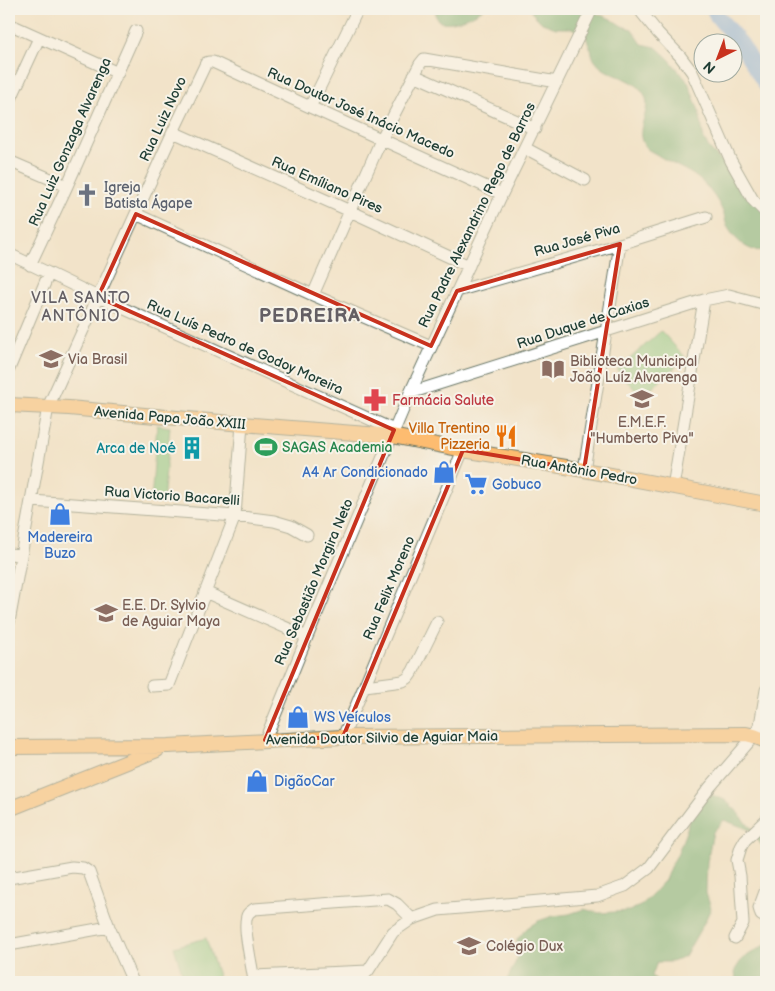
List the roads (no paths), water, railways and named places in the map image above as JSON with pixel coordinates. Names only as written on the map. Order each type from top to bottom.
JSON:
[{"type":"main road","name":"Avenida Papa João XXIII","points":[[9,405],[242,424],[393,433]]},
{"type":"main road","name":"Rua Antônio Pedro","points":[[393,433],[463,450],[584,470],[766,504]]},
{"type":"main road","name":"Avenida Doutor Silvio de Aguiar Maia","points":[[9,748],[168,746],[343,737],[746,734],[760,739]]},
{"type":"main road","points":[[9,809],[168,746]]},
{"type":"main road","points":[[119,747],[120,764]]},
{"type":"street","points":[[310,107],[356,12],[355,9]]},
{"type":"street","name":"Rua Padre Alexandrino Rego de Barros","points":[[393,433],[431,346],[502,194],[592,9]]},
{"type":"street","points":[[641,9],[658,33],[692,72],[730,161],[754,200],[766,213]]},
{"type":"street","points":[[9,24],[118,73]]},
{"type":"street","name":"Rua Luiz Gonzaga Alvarenga","points":[[30,265],[136,31]]},
{"type":"street","points":[[9,103],[39,38]]},
{"type":"street","points":[[313,295],[381,140],[414,75],[424,60],[557,82]]},
{"type":"street","name":"Rua Doutor José Inácio Macedo","points":[[206,64],[212,62],[502,194]]},
{"type":"street","name":"Rua Luiz Novo","points":[[9,622],[48,407],[173,132],[206,64]]},
{"type":"street","points":[[414,75],[535,129]]},
{"type":"street","name":"Rua Emíliano Pires","points":[[173,132],[469,266]]},
{"type":"street","points":[[525,148],[585,180]]},
{"type":"street","points":[[9,160],[67,186]]},
{"type":"street","points":[[136,214],[313,295],[431,346]]},
{"type":"street","name":"Rua José Piva","points":[[457,291],[620,244],[706,216]]},
{"type":"street","points":[[584,470],[620,244]]},
{"type":"street","name":"Rua Luís Pedro de Godoy Moreira","points":[[9,254],[393,433]]},
{"type":"street","points":[[9,369],[48,273]]},
{"type":"street","name":"Rua Duque de Caxias","points":[[410,393],[704,300],[729,296],[766,305]]},
{"type":"street","points":[[673,487],[704,300]]},
{"type":"street","points":[[152,686],[169,686],[235,516],[242,424]]},
{"type":"street","name":"Rua Sebastião Morgira Neto","points":[[265,740],[393,433]]},
{"type":"street","name":"Rua Felix Moreno","points":[[343,737],[463,450]]},
{"type":"street","name":"Rua Victorio Bacarelli","points":[[32,501],[235,516],[274,521],[291,526],[307,535]]},
{"type":"street","points":[[9,554],[21,556]]},
{"type":"street","points":[[205,592],[307,637]]},
{"type":"street","points":[[365,686],[403,681],[408,678],[437,622]]},
{"type":"street","points":[[357,982],[368,971],[393,932],[408,915],[438,910],[596,896],[625,886],[649,868],[710,788],[760,739],[760,725],[766,690]]},
{"type":"street","points":[[736,938],[743,923],[737,860],[741,847],[746,840],[766,820]]},
{"type":"street","points":[[9,878],[72,867],[83,868],[89,872],[109,927],[133,982]]},
{"type":"street","points":[[743,918],[763,914],[759,908],[766,889]]},
{"type":"street","points":[[368,971],[254,979],[246,932],[248,913],[254,909],[388,899],[397,904],[408,915]]},
{"type":"street","points":[[9,945],[109,927]]},
{"type":"waterway","points":[[714,9],[717,16],[741,44],[766,85]]},
{"type":"place","name":"Igreja Batista Ágape","points":[[87,195]]},
{"type":"place","name":"Via Brasil","points":[[51,359]]},
{"type":"place","name":"Biblioteca Municipal João Luíz Alvarenga","points":[[553,369]]},
{"type":"place","name":"E.M.E.F. \"Humberto Piva\"","points":[[642,399]]},
{"type":"place","name":"Farmácia Salute","points":[[375,400]]},
{"type":"place","name":"Villa Trentino Pizzeria","points":[[506,436]]},
{"type":"place","name":"SAGAS Academia","points":[[266,447]]},
{"type":"place","name":"Arca de Noé","points":[[192,448]]},
{"type":"place","name":"A4 Ar Condicionado","points":[[444,472]]},
{"type":"place","name":"Gobuco","points":[[476,484]]},
{"type":"place","name":"Madereira Buzo","points":[[60,514]]},
{"type":"place","name":"E.E. Dr. Sylvio de Aguiar Maya","points":[[106,613]]},
{"type":"place","name":"WS Veículos","points":[[298,717]]},
{"type":"place","name":"DigãoCar","points":[[257,781]]},
{"type":"place","name":"Colégio Dux","points":[[469,946]]},
{"type":"district","name":"VILA SANTO ANTÔNIO","points":[[81,307]]},
{"type":"district","name":"PEDREIRA","points":[[310,316]]}]
